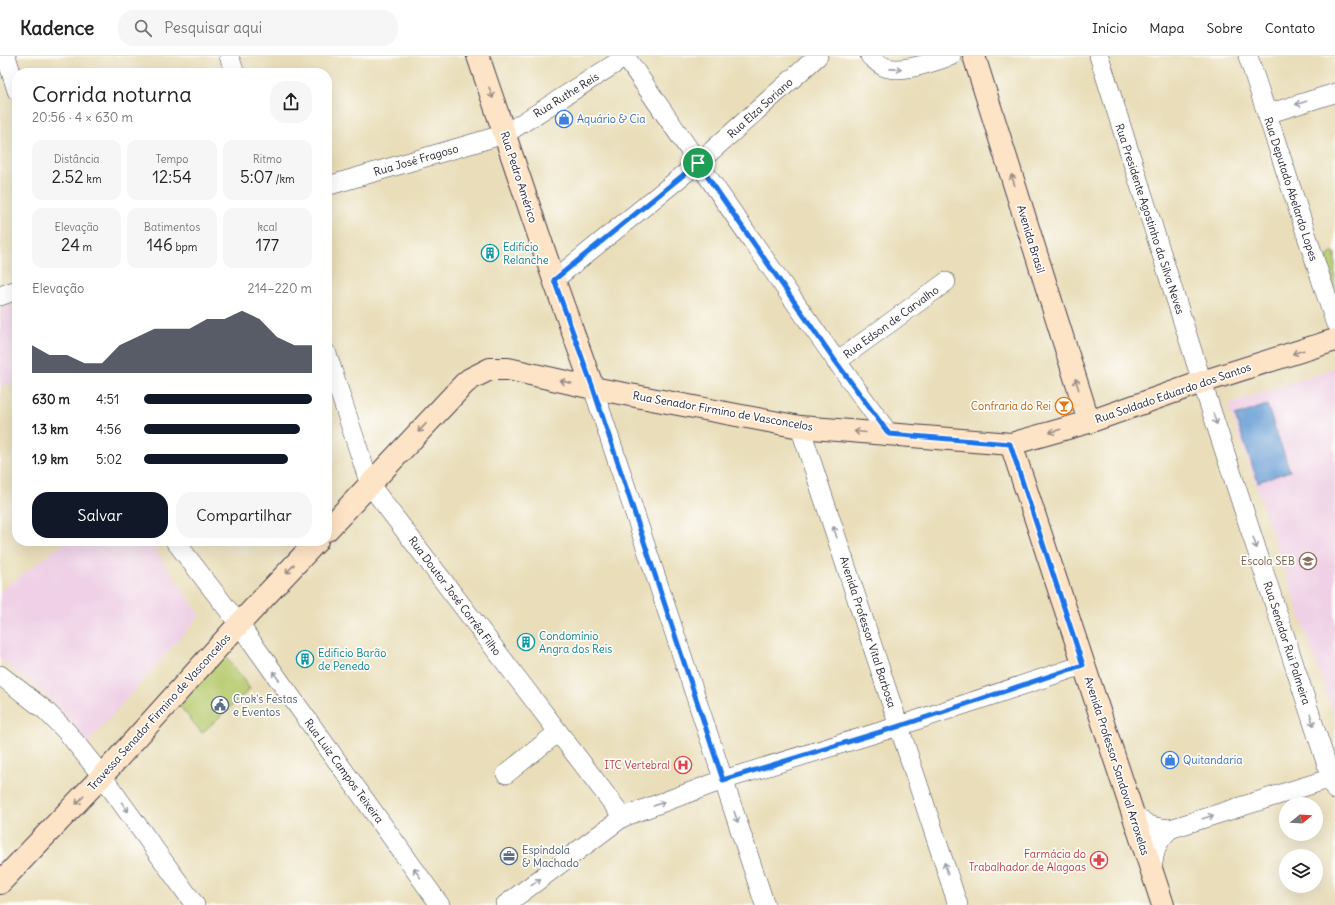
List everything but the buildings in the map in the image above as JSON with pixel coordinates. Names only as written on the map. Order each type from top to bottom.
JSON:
[{"type":"street","points":[[6,56],[12,75]]},
{"type":"street","points":[[229,56],[233,68]]},
{"type":"street","name":"Rua Pedro Américo","points":[[478,56],[554,280],[593,388]]},
{"type":"street","points":[[626,56],[836,362],[889,434]]},
{"type":"street","name":"Rua Ruthe Reis","points":[[505,134],[626,56]]},
{"type":"street","name":"Rua Elza Soriano","points":[[554,280],[698,163],[818,56]]},
{"type":"street","points":[[870,56],[880,65],[886,68],[895,69],[906,68],[951,56]]},
{"type":"street","name":"Avenida Brasil","points":[[974,56],[1089,422]]},
{"type":"street","name":"Rua Presidente Agostinho da Silva Neves","points":[[1098,56],[1202,382]]},
{"type":"street","name":"Rua Deputado Abelardo Lopes","points":[[1248,56],[1335,322]]},
{"type":"street","points":[[1267,114],[1335,93]]},
{"type":"street","name":"Rua José Fragoso","points":[[332,185],[505,134]]},
{"type":"street","name":"Rua Edson de Carvalho","points":[[836,362],[946,282]]},
{"type":"street","points":[[0,296],[12,292]]},
{"type":"street","name":"Rua Soldado Eduardo dos Santos","points":[[1010,444],[1089,422],[1202,382],[1335,340]]},
{"type":"street","name":"Rua Doutor José Corrêa Filho","points":[[332,369],[370,485],[623,817]]},
{"type":"street","name":"Rua Senador Firmino de Vasconcelos","points":[[370,485],[470,379],[490,369],[508,369],[593,388],[800,427],[1010,444]]},
{"type":"street","name":"Rua Senador Rui Palmeira","points":[[1202,382],[1334,782]]},
{"type":"street","points":[[593,388],[766,905]]},
{"type":"street","name":"Avenida Professor Vital Barbosa","points":[[800,427],[958,905]]},
{"type":"street","name":"Avenida Professor Sandoval Arroxelas","points":[[1010,444],[1163,905]]},
{"type":"street","points":[[332,525],[370,485]]},
{"type":"street","name":"Rua Luiz Campos Teixeira","points":[[179,546],[239,624],[440,905]]},
{"type":"street","name":"Travessa Senador Firmino de Vasconcelos","points":[[0,883],[102,776],[239,624],[312,546]]},
{"type":"street","points":[[505,905],[623,817],[723,780],[900,726],[1083,665]]},
{"type":"street","points":[[0,675],[45,710],[67,732],[102,776],[195,905]]},
{"type":"street","points":[[506,774],[557,732]]},
{"type":"street","points":[[1132,812],[1145,823],[1154,827],[1170,829],[1334,782]]},
{"type":"street","points":[[1152,870],[1155,848],[1161,838],[1170,829]]},
{"type":"shaded area","points":[[12,304],[12,383],[0,387],[0,308]]},
{"type":"shaded area","name":"Escola SEB","points":[[1335,368],[1335,718],[1228,404]]},
{"type":"shaded area","points":[[60,546],[152,546],[200,615],[88,743],[48,697],[0,659],[0,591]]},
{"type":"green space","points":[[1335,252],[1335,305],[1322,264],[1331,253]]},
{"type":"green space","points":[[225,655],[250,689],[202,733],[178,704]]},
{"type":"water","points":[[1267,405],[1290,471],[1258,482],[1235,416]]},
{"type":"place","name":"Aquário & Cia","points":[[564,119]]},
{"type":"place","name":"Edifício Relanche","points":[[490,253]]},
{"type":"place","name":"Confraria do Rei","points":[[1064,406]]},
{"type":"place","name":"Escola SEB","points":[[1308,561]]},
{"type":"place","name":"Condomínio Angra dos Reis","points":[[526,642]]},
{"type":"place","name":"Edificio Barão de Penedo","points":[[305,659]]},
{"type":"place","name":"Crok's Festas e Eventos","points":[[220,705]]},
{"type":"place","name":"Quitandaria","points":[[1170,760]]},
{"type":"place","name":"ITC Vertebral","points":[[683,765]]},
{"type":"place","name":"Espíndola & Machado","points":[[509,856]]},
{"type":"place","name":"Farmácia do Trabalhador de Alagoas","points":[[1099,860]]},
{"type":"route","points":[[698,163],[836,362],[889,434],[1010,444],[1083,665],[900,726],[723,780],[593,388],[554,280],[698,163]]}]
